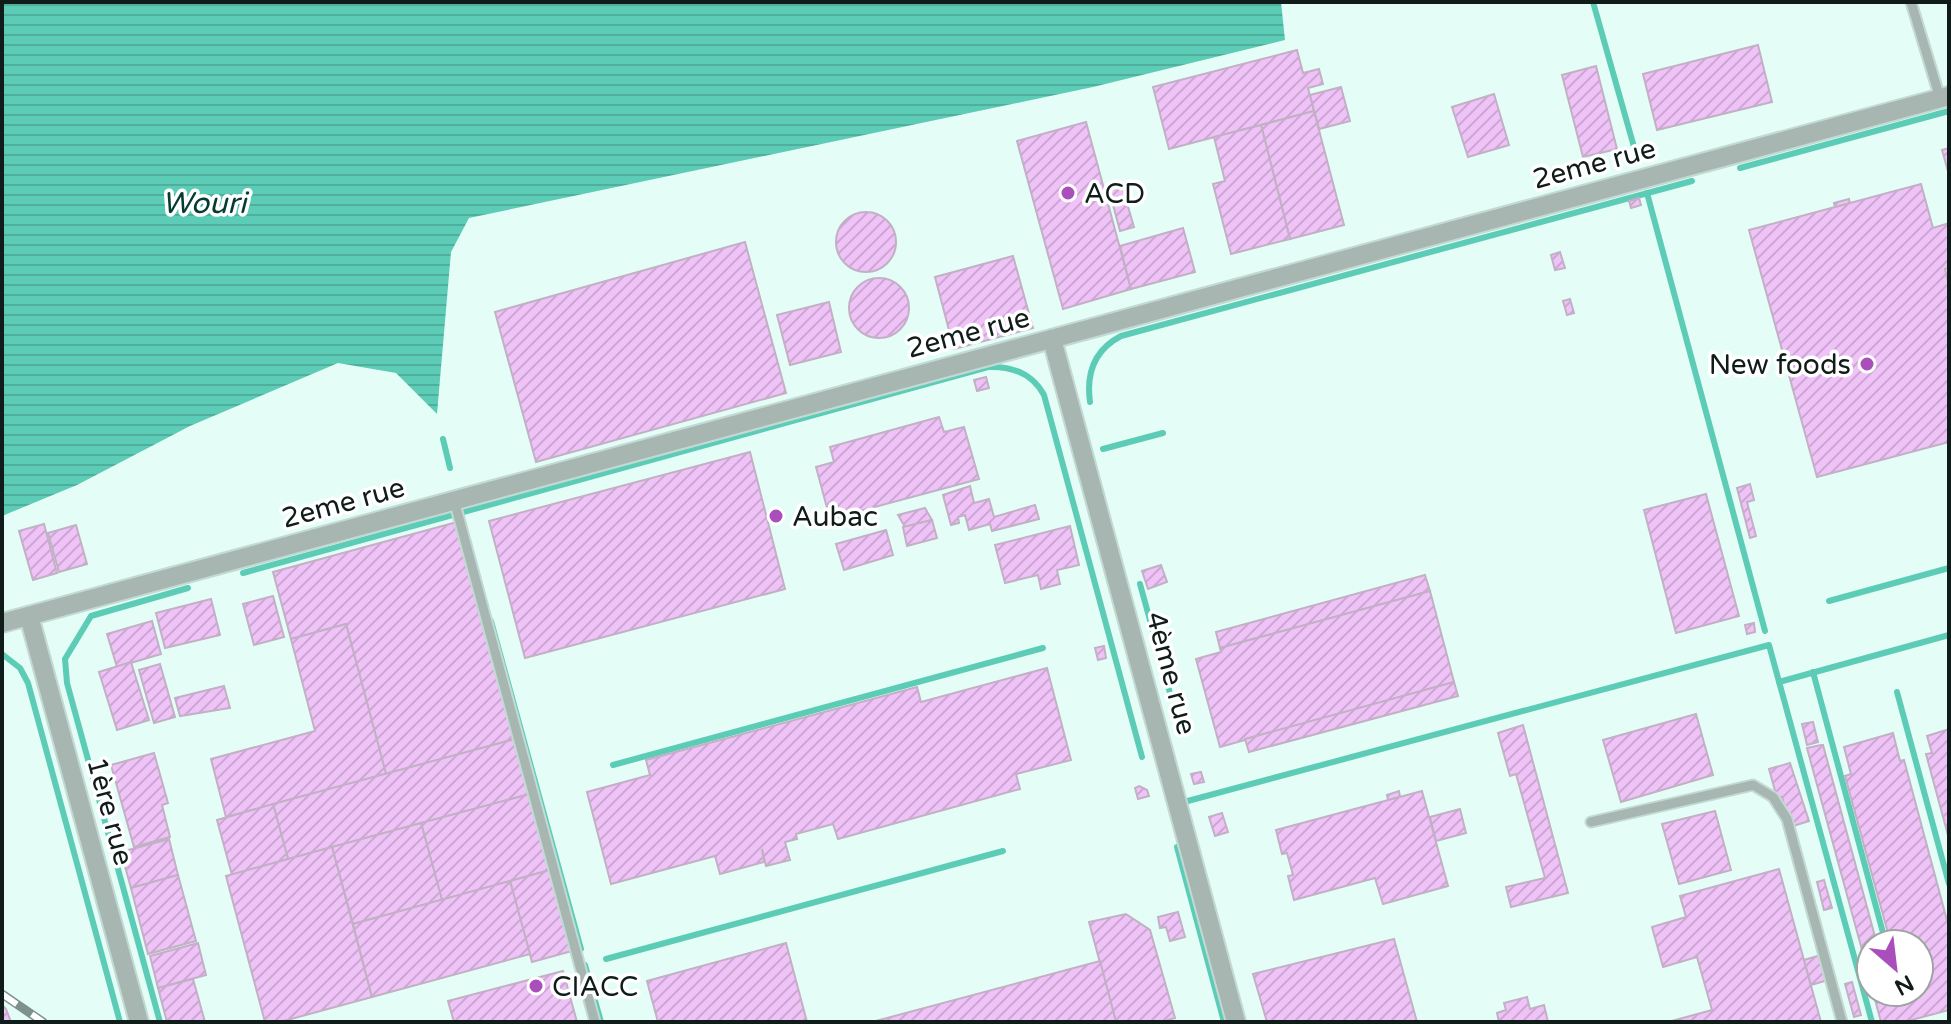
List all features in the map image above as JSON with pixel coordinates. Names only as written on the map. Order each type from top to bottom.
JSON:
[{"type":"street","name":"2eme rue","points":[[2,623],[1944,97]]},
{"type":"street","name":"4ème rue","points":[[1052,339],[1236,1022]]},
{"type":"street","name":"1ère rue","points":[[29,616],[139,1022]]},
{"type":"lane","points":[[1911,2],[1944,97]]},
{"type":"lane","points":[[454,500],[595,1022]]},
{"type":"lane","points":[[1591,822],[1753,785],[1773,797],[1787,819],[1842,1022]]},
{"type":"water","name":"Wouri","points":[[2,2],[1281,2],[1285,40],[1093,87],[469,218],[451,252],[437,414],[396,373],[338,363],[190,426],[77,485],[2,516]]},
{"type":"building","points":[[1758,45],[1772,102],[1657,130],[1643,74]]},
{"type":"building","points":[[1297,50],[1303,73],[1319,69],[1323,84],[1308,88],[1314,111],[1169,149],[1153,87]]},
{"type":"building","points":[[1596,66],[1617,149],[1583,157],[1562,75]]},
{"type":"building","points":[[1341,87],[1350,121],[1319,129],[1310,95]]},
{"type":"building","points":[[1494,94],[1509,145],[1468,157],[1452,107]]},
{"type":"building","points":[[1314,111],[1344,225],[1290,239],[1261,125]]},
{"type":"building","name":"ACD","points":[[1086,122],[1131,289],[1063,309],[1017,141]]},
{"type":"building","points":[[1261,125],[1290,239],[1231,254],[1213,184],[1225,181],[1214,137]]},
{"type":"building","points":[[1949,148],[1949,175],[1942,150]]},
{"type":"building","points":[[1121,183],[1134,227],[1120,231],[1108,186]]},
{"type":"building","name":"New foods","points":[[1921,184],[1933,228],[1949,223],[1949,268],[1945,269],[1949,285],[1949,442],[1817,477],[1749,230]]},
{"type":"building","points":[[1639,198],[1641,205],[1631,208],[1629,201]]},
{"type":"building","points":[[1849,199],[1850,203],[1835,207],[1834,203]]},
{"type":"building","points":[[866,212],[888,220],[896,242],[888,264],[866,272],[844,264],[836,242],[844,220]]},
{"type":"building","points":[[1183,228],[1195,272],[1131,289],[1120,246]]},
{"type":"building","points":[[745,242],[786,393],[536,462],[495,312]]},
{"type":"building","points":[[1560,252],[1565,268],[1555,270],[1551,255]]},
{"type":"building","points":[[1013,256],[1033,328],[954,349],[935,277]]},
{"type":"building","points":[[879,278],[901,286],[909,308],[901,330],[879,338],[857,330],[849,308],[857,286]]},
{"type":"building","points":[[1570,299],[1574,313],[1567,315],[1563,301]]},
{"type":"building","points":[[829,302],[841,352],[790,365],[777,315]]},
{"type":"building","points":[[986,377],[989,388],[977,391],[974,380]]},
{"type":"building","points":[[939,417],[944,432],[964,427],[979,479],[830,519],[816,467],[834,462],[830,447]]},
{"type":"building","points":[[750,452],[785,589],[525,658],[489,521]]},
{"type":"building","points":[[1750,484],[1754,500],[1747,502],[1756,536],[1750,538],[1737,488]]},
{"type":"building","points":[[970,486],[974,503],[989,499],[994,517],[1035,505],[1039,519],[992,531],[990,524],[969,530],[965,515],[958,517],[959,523],[951,525],[943,495]]},
{"type":"building","points":[[1706,494],[1739,616],[1676,633],[1644,510]]},
{"type":"building","points":[[925,508],[932,520],[905,527],[898,515]]},
{"type":"building","points":[[932,520],[937,538],[907,546],[903,527]]},
{"type":"building","points":[[457,522],[515,739],[386,774],[346,624],[291,639],[273,572]]},
{"type":"building","points":[[44,524],[57,573],[33,580],[19,531]]},
{"type":"building","points":[[76,525],[87,564],[59,572],[48,533]]},
{"type":"building","points":[[1070,526],[1079,565],[1057,570],[1060,584],[1041,589],[1038,575],[1005,583],[995,545]]},
{"type":"building","points":[[886,530],[893,555],[844,570],[836,544]]},
{"type":"building","points":[[1161,565],[1167,582],[1148,589],[1142,571]]},
{"type":"building","points":[[1425,575],[1430,591],[1220,648],[1216,632]]},
{"type":"building","points":[[1430,591],[1454,682],[1220,747],[1196,659],[1221,652],[1220,648]]},
{"type":"building","points":[[273,596],[284,637],[254,645],[243,604]]},
{"type":"building","points":[[211,599],[220,635],[165,648],[156,613]]},
{"type":"building","points":[[152,621],[161,654],[117,667],[107,634]]},
{"type":"building","points":[[1754,623],[1755,632],[1747,634],[1745,625]]},
{"type":"building","points":[[346,624],[386,774],[226,817],[211,759],[315,731],[291,639]]},
{"type":"building","points":[[1104,646],[1106,658],[1098,660],[1095,648]]},
{"type":"building","points":[[131,662],[149,720],[117,730],[99,672]]},
{"type":"building","points":[[160,664],[175,717],[154,723],[139,670]]},
{"type":"building","points":[[1047,668],[1071,760],[1016,774],[1020,789],[838,839],[833,824],[796,834],[797,839],[785,842],[790,860],[766,866],[762,849],[764,862],[720,874],[715,856],[611,884],[587,792],[650,775],[646,760],[917,687],[921,702]]},
{"type":"building","points":[[1454,682],[1458,696],[1249,752],[1245,739]]},
{"type":"building","points":[[224,686],[230,708],[180,716],[175,698]]},
{"type":"building","points":[[1696,714],[1713,775],[1621,802],[1603,740]]},
{"type":"building","points":[[1813,722],[1818,742],[1807,745],[1802,724]]},
{"type":"building","points":[[1523,725],[1568,893],[1511,907],[1506,887],[1545,878],[1516,774],[1510,776],[1498,733]]},
{"type":"building","points":[[1949,729],[1949,839],[1926,754],[1932,753],[1927,736]]},
{"type":"building","points":[[1893,733],[1900,761],[1904,760],[1949,928],[1949,1010],[1904,1022],[1881,1022],[1877,1008],[1935,1008],[1935,928],[1887,928],[1845,776],[1851,774],[1844,747]]},
{"type":"building","points":[[515,739],[530,794],[288,859],[273,804]]},
{"type":"building","points":[[1823,745],[1873,928],[1856,928],[1807,748]]},
{"type":"building","points":[[154,753],[168,803],[162,805],[170,837],[134,847],[111,765]]},
{"type":"building","points":[[1790,763],[1809,821],[1790,827],[1782,797],[1777,798],[1769,769]]},
{"type":"building","points":[[1201,772],[1204,782],[1194,784],[1191,774]]},
{"type":"building","points":[[1139,786],[1147,790],[1149,796],[1138,799],[1135,788]]},
{"type":"building","points":[[1399,791],[1400,797],[1388,800],[1387,795]]},
{"type":"building","points":[[1422,791],[1448,886],[1383,904],[1375,878],[1294,900],[1288,876],[1293,875],[1287,853],[1282,854],[1276,830]]},
{"type":"building","points":[[530,794],[550,870],[442,900],[421,823]]},
{"type":"building","points":[[273,804],[288,859],[232,875],[217,820]]},
{"type":"building","points":[[1460,809],[1466,833],[1436,841],[1430,817]]},
{"type":"building","points":[[1715,811],[1731,870],[1679,884],[1662,824]]},
{"type":"building","points":[[1222,813],[1228,832],[1215,836],[1209,817]]},
{"type":"building","points":[[421,823],[442,900],[353,924],[332,847]]},
{"type":"building","points":[[169,839],[178,875],[131,888],[121,852]]},
{"type":"building","points":[[332,847],[372,997],[280,1022],[265,1022],[226,876]]},
{"type":"building","points":[[1779,869],[1821,1022],[1668,1022],[1712,1010],[1697,957],[1663,967],[1652,927],[1686,917],[1680,896]]},
{"type":"building","points":[[550,870],[572,951],[532,962],[510,881]]},
{"type":"building","points":[[178,875],[196,941],[148,954],[131,888]]},
{"type":"building","points":[[1824,880],[1832,908],[1824,910],[1817,882]]},
{"type":"building","points":[[510,881],[530,954],[372,997],[353,924]]},
{"type":"building","points":[[1178,912],[1185,937],[1170,941],[1166,927],[1160,928],[1158,917]]},
{"type":"building","points":[[1126,914],[1150,930],[1175,1018],[1169,1022],[1116,1022],[1089,922]]},
{"type":"building","points":[[1394,939],[1417,1022],[1267,1022],[1253,974]]},
{"type":"building","points":[[198,943],[206,975],[158,988],[150,956]]},
{"type":"building","points":[[786,943],[807,1022],[658,1022],[647,981]]},
{"type":"building","points":[[1821,955],[1828,980],[1811,985],[1804,960]]},
{"type":"building","points":[[1100,961],[1116,1022],[872,1022]]},
{"type":"building","name":"CIACC","points":[[563,971],[577,1022],[454,1022],[448,1001]]},
{"type":"building","points":[[193,979],[205,1022],[167,1022],[158,988]]},
{"type":"building","points":[[1852,982],[1855,1008],[1859,1008],[1861,1015],[1854,1017],[1845,984]]},
{"type":"building","points":[[1527,997],[1530,1009],[1544,1005],[1548,1022],[1499,1022],[1497,1013],[1506,1010],[1504,1003]]},
{"type":"building","points":[[2,1005],[6,1009],[11,1022],[2,1022]]},
{"type":"waterway","points":[[1593,2],[1634,147]]},
{"type":"waterway","points":[[1740,168],[1949,111]]},
{"type":"waterway","points":[[1090,402],[1089,381],[1094,363],[1104,348],[1121,336],[1692,181]]},
{"type":"waterway","points":[[1647,193],[1765,631]]},
{"type":"waterway","points":[[243,573],[988,367],[1005,368],[1027,376],[1044,395],[1142,757]]},
{"type":"waterway","points":[[1103,449],[1163,433]]},
{"type":"waterway","points":[[443,439],[450,468]]},
{"type":"waterway","points":[[1829,601],[1949,568]]},
{"type":"waterway","points":[[1140,584],[1170,693]]},
{"type":"waterway","points":[[160,1022],[67,683],[65,659],[91,616],[188,588]]},
{"type":"waterway","points":[[491,621],[581,949]]},
{"type":"waterway","points":[[1779,682],[1949,635]]},
{"type":"waterway","points":[[1185,806],[1184,802],[1769,645],[1872,1022]]},
{"type":"waterway","points":[[613,765],[1043,648]]},
{"type":"waterway","points":[[2,654],[20,668],[28,683],[120,1022]]},
{"type":"waterway","points":[[1813,672],[1882,928]]},
{"type":"waterway","points":[[1897,692],[1949,884]]},
{"type":"waterway","points":[[1177,847],[1224,1022]]},
{"type":"waterway","points":[[606,959],[1003,851]]},
{"type":"waterway","points":[[585,965],[601,1022]]},
{"type":"railway","points":[[2,994],[43,1022]]},
{"type":"place","name":"ACD","points":[[1068,193]]},
{"type":"place","name":"New foods","points":[[1867,364]]},
{"type":"place","name":"Aubac","points":[[776,516]]},
{"type":"place","name":"CIACC","points":[[536,986]]}]
